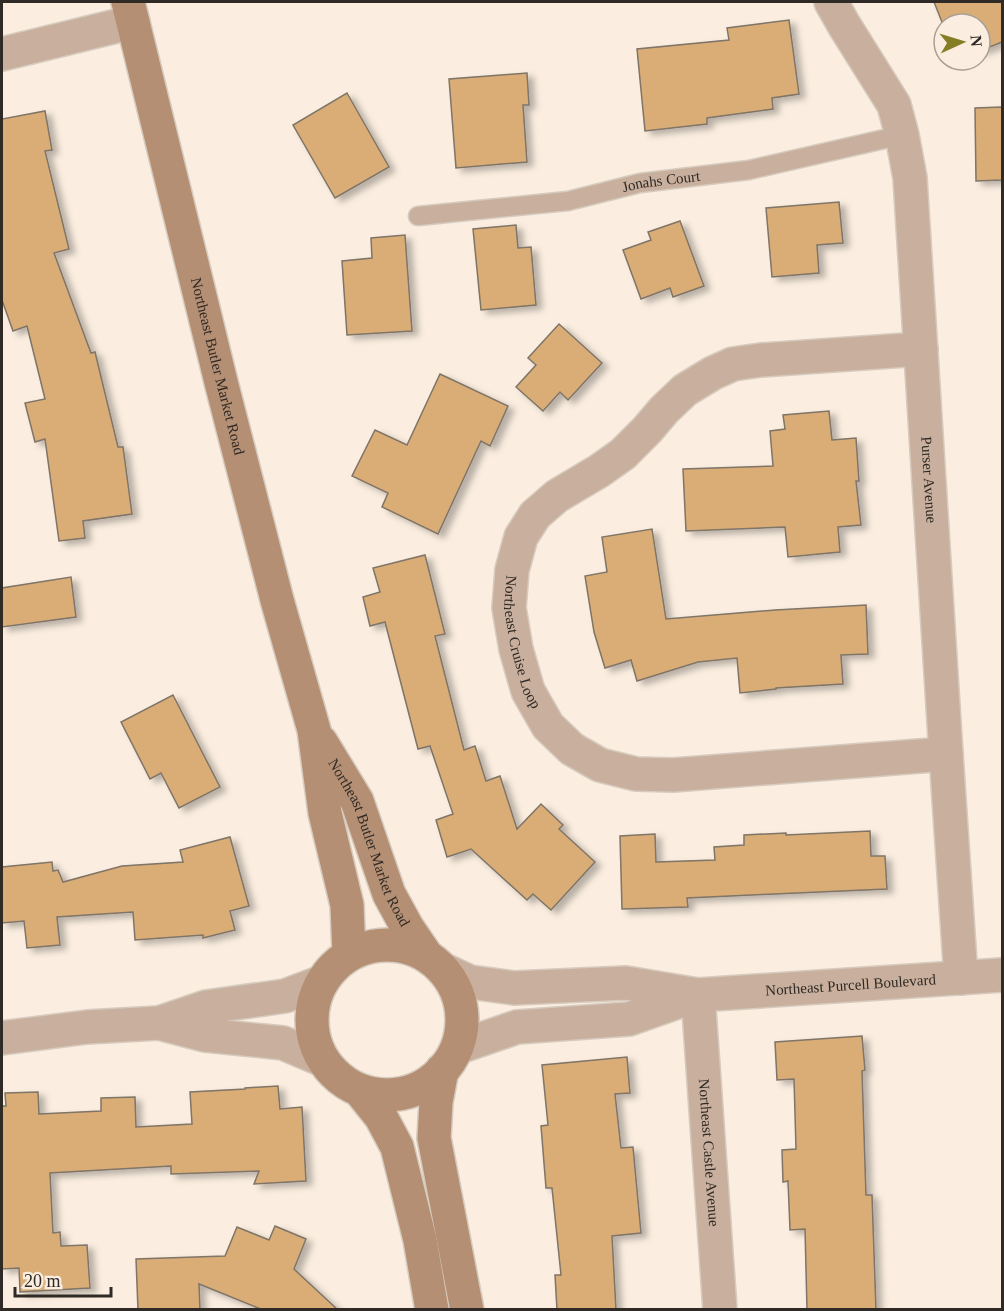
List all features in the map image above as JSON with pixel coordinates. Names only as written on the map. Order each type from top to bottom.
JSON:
[{"type":"main road","name":"Northeast Butler Market Road","points":[[130,12],[277,600],[314,730],[325,813],[347,904],[349,954]]},
{"type":"main road","name":"Northeast Butler Market Road","points":[[314,730],[357,801],[389,894],[407,927],[435,963]]},
{"type":"main road","points":[[432,1310],[420,1240],[397,1147],[381,1117],[361,1092],[339,1079],[323,1060],[315,1041],[311,1021],[314,1000],[322,981],[349,954],[380,944],[404,946],[435,963],[457,991],[463,1014],[436,1102],[434,1138],[467,1310]]},
{"type":"main road","points":[[361,1092],[386,1096],[411,1092],[451,1059]]},
{"type":"street","name":"Purser Avenue","points":[[831,2],[894,105],[910,178],[961,978]]},
{"type":"street","points":[[2,54],[130,12]]},
{"type":"street","name":"Northeast Cruise Loop","points":[[921,349],[733,364],[694,384],[664,410],[623,454],[557,496],[536,515],[521,537],[512,570],[509,608],[516,650],[528,691],[548,726],[572,750],[600,765],[636,774],[673,775],[945,754]]},
{"type":"street","name":"Northeast Purcell Boulevard","points":[[435,963],[470,982],[514,988],[626,984],[698,995],[1002,975]]},
{"type":"street","points":[[2,1038],[87,1027],[159,1023],[206,1007],[285,996],[322,981]]},
{"type":"street","name":"Northeast Purcell Boulevard","points":[[451,1059],[518,1027],[629,1019],[698,995]]},
{"type":"street","name":"Northeast Castle Avenue","points":[[698,995],[720,1310]]},
{"type":"street","points":[[159,1023],[205,1035],[283,1043],[323,1060]]},
{"type":"lane","name":"Jonahs Court","points":[[418,216],[568,201],[640,183],[749,170],[902,135]]},
{"type":"building","points":[[934,2],[1002,2],[1002,42],[992,46],[992,12],[938,12]]},
{"type":"building","points":[[789,20],[799,94],[772,98],[773,109],[707,118],[707,124],[645,131],[637,49],[729,40],[727,28]]},
{"type":"building","points":[[527,73],[529,105],[523,105],[527,162],[456,168],[449,79]]},
{"type":"building","points":[[347,93],[389,167],[335,198],[293,125]]},
{"type":"building","points":[[1002,107],[1002,180],[976,181],[975,108]]},
{"type":"building","points":[[45,111],[52,150],[45,151],[69,249],[54,253],[91,353],[95,352],[118,447],[123,447],[132,514],[83,521],[85,538],[59,541],[45,439],[35,442],[25,403],[45,399],[27,326],[13,331],[2,300],[2,119]]},
{"type":"building","points":[[839,202],[843,243],[817,245],[819,273],[772,277],[766,208]]},
{"type":"building","points":[[680,221],[704,286],[673,297],[670,288],[641,299],[623,250],[651,240],[648,232]]},
{"type":"building","points":[[516,225],[518,248],[531,247],[536,305],[481,310],[473,229]]},
{"type":"building","points":[[405,235],[412,331],[347,335],[342,261],[372,258],[371,238]]},
{"type":"building","points":[[559,324],[602,363],[568,400],[560,392],[543,411],[516,387],[536,365],[528,358]]},
{"type":"building","points":[[440,374],[508,406],[490,446],[481,441],[438,534],[382,507],[388,493],[352,476],[375,430],[407,445]]},
{"type":"building","points":[[829,411],[832,440],[856,438],[859,481],[856,481],[861,525],[838,527],[840,552],[788,557],[785,527],[686,531],[683,469],[773,466],[770,431],[785,429],[783,415]]},
{"type":"building","points":[[652,529],[666,619],[866,605],[868,654],[841,655],[843,684],[776,688],[740,693],[737,658],[698,662],[637,681],[631,660],[605,668],[594,632],[585,576],[607,572],[602,537]]},
{"type":"building","points":[[425,555],[445,634],[435,636],[464,750],[475,746],[486,781],[500,776],[517,829],[541,804],[563,825],[559,829],[595,862],[551,910],[533,894],[527,900],[471,849],[447,857],[436,820],[453,814],[430,746],[418,749],[385,622],[370,626],[363,597],[380,592],[373,568]]},
{"type":"building","points":[[71,577],[76,617],[2,627],[2,588]]},
{"type":"building","points":[[173,695],[220,787],[179,808],[161,773],[150,779],[121,722]]},
{"type":"building","points":[[870,831],[871,856],[885,856],[887,889],[687,898],[688,907],[622,909],[620,836],[655,834],[656,862],[715,860],[714,847],[744,845],[744,835]]},
{"type":"building","points":[[230,837],[249,906],[230,911],[235,930],[203,938],[203,935],[135,940],[133,912],[57,917],[60,945],[27,948],[24,921],[2,923],[2,867],[52,862],[53,871],[58,870],[63,882],[122,866],[183,862],[180,850]]},
{"type":"building","points":[[862,1036],[865,1070],[862,1071],[866,1195],[872,1195],[876,1310],[807,1310],[805,1229],[790,1230],[788,1181],[783,1182],[782,1150],[796,1149],[794,1079],[777,1080],[775,1042]]},
{"type":"building","points":[[627,1057],[630,1093],[615,1094],[621,1148],[633,1147],[641,1233],[612,1236],[616,1310],[557,1310],[555,1275],[561,1275],[552,1188],[546,1188],[541,1126],[548,1125],[542,1065]]},
{"type":"building","points":[[278,1086],[280,1109],[302,1107],[306,1181],[254,1184],[259,1171],[171,1174],[171,1166],[50,1173],[53,1233],[60,1232],[61,1246],[87,1245],[90,1288],[20,1292],[19,1268],[2,1269],[2,1106],[6,1106],[5,1093],[38,1092],[39,1114],[101,1111],[101,1098],[135,1097],[136,1127],[192,1124],[190,1092]]},
{"type":"building","points":[[275,1226],[306,1239],[294,1269],[338,1310],[263,1310],[199,1284],[200,1310],[138,1310],[136,1259],[225,1256],[237,1227],[269,1240]]}]
